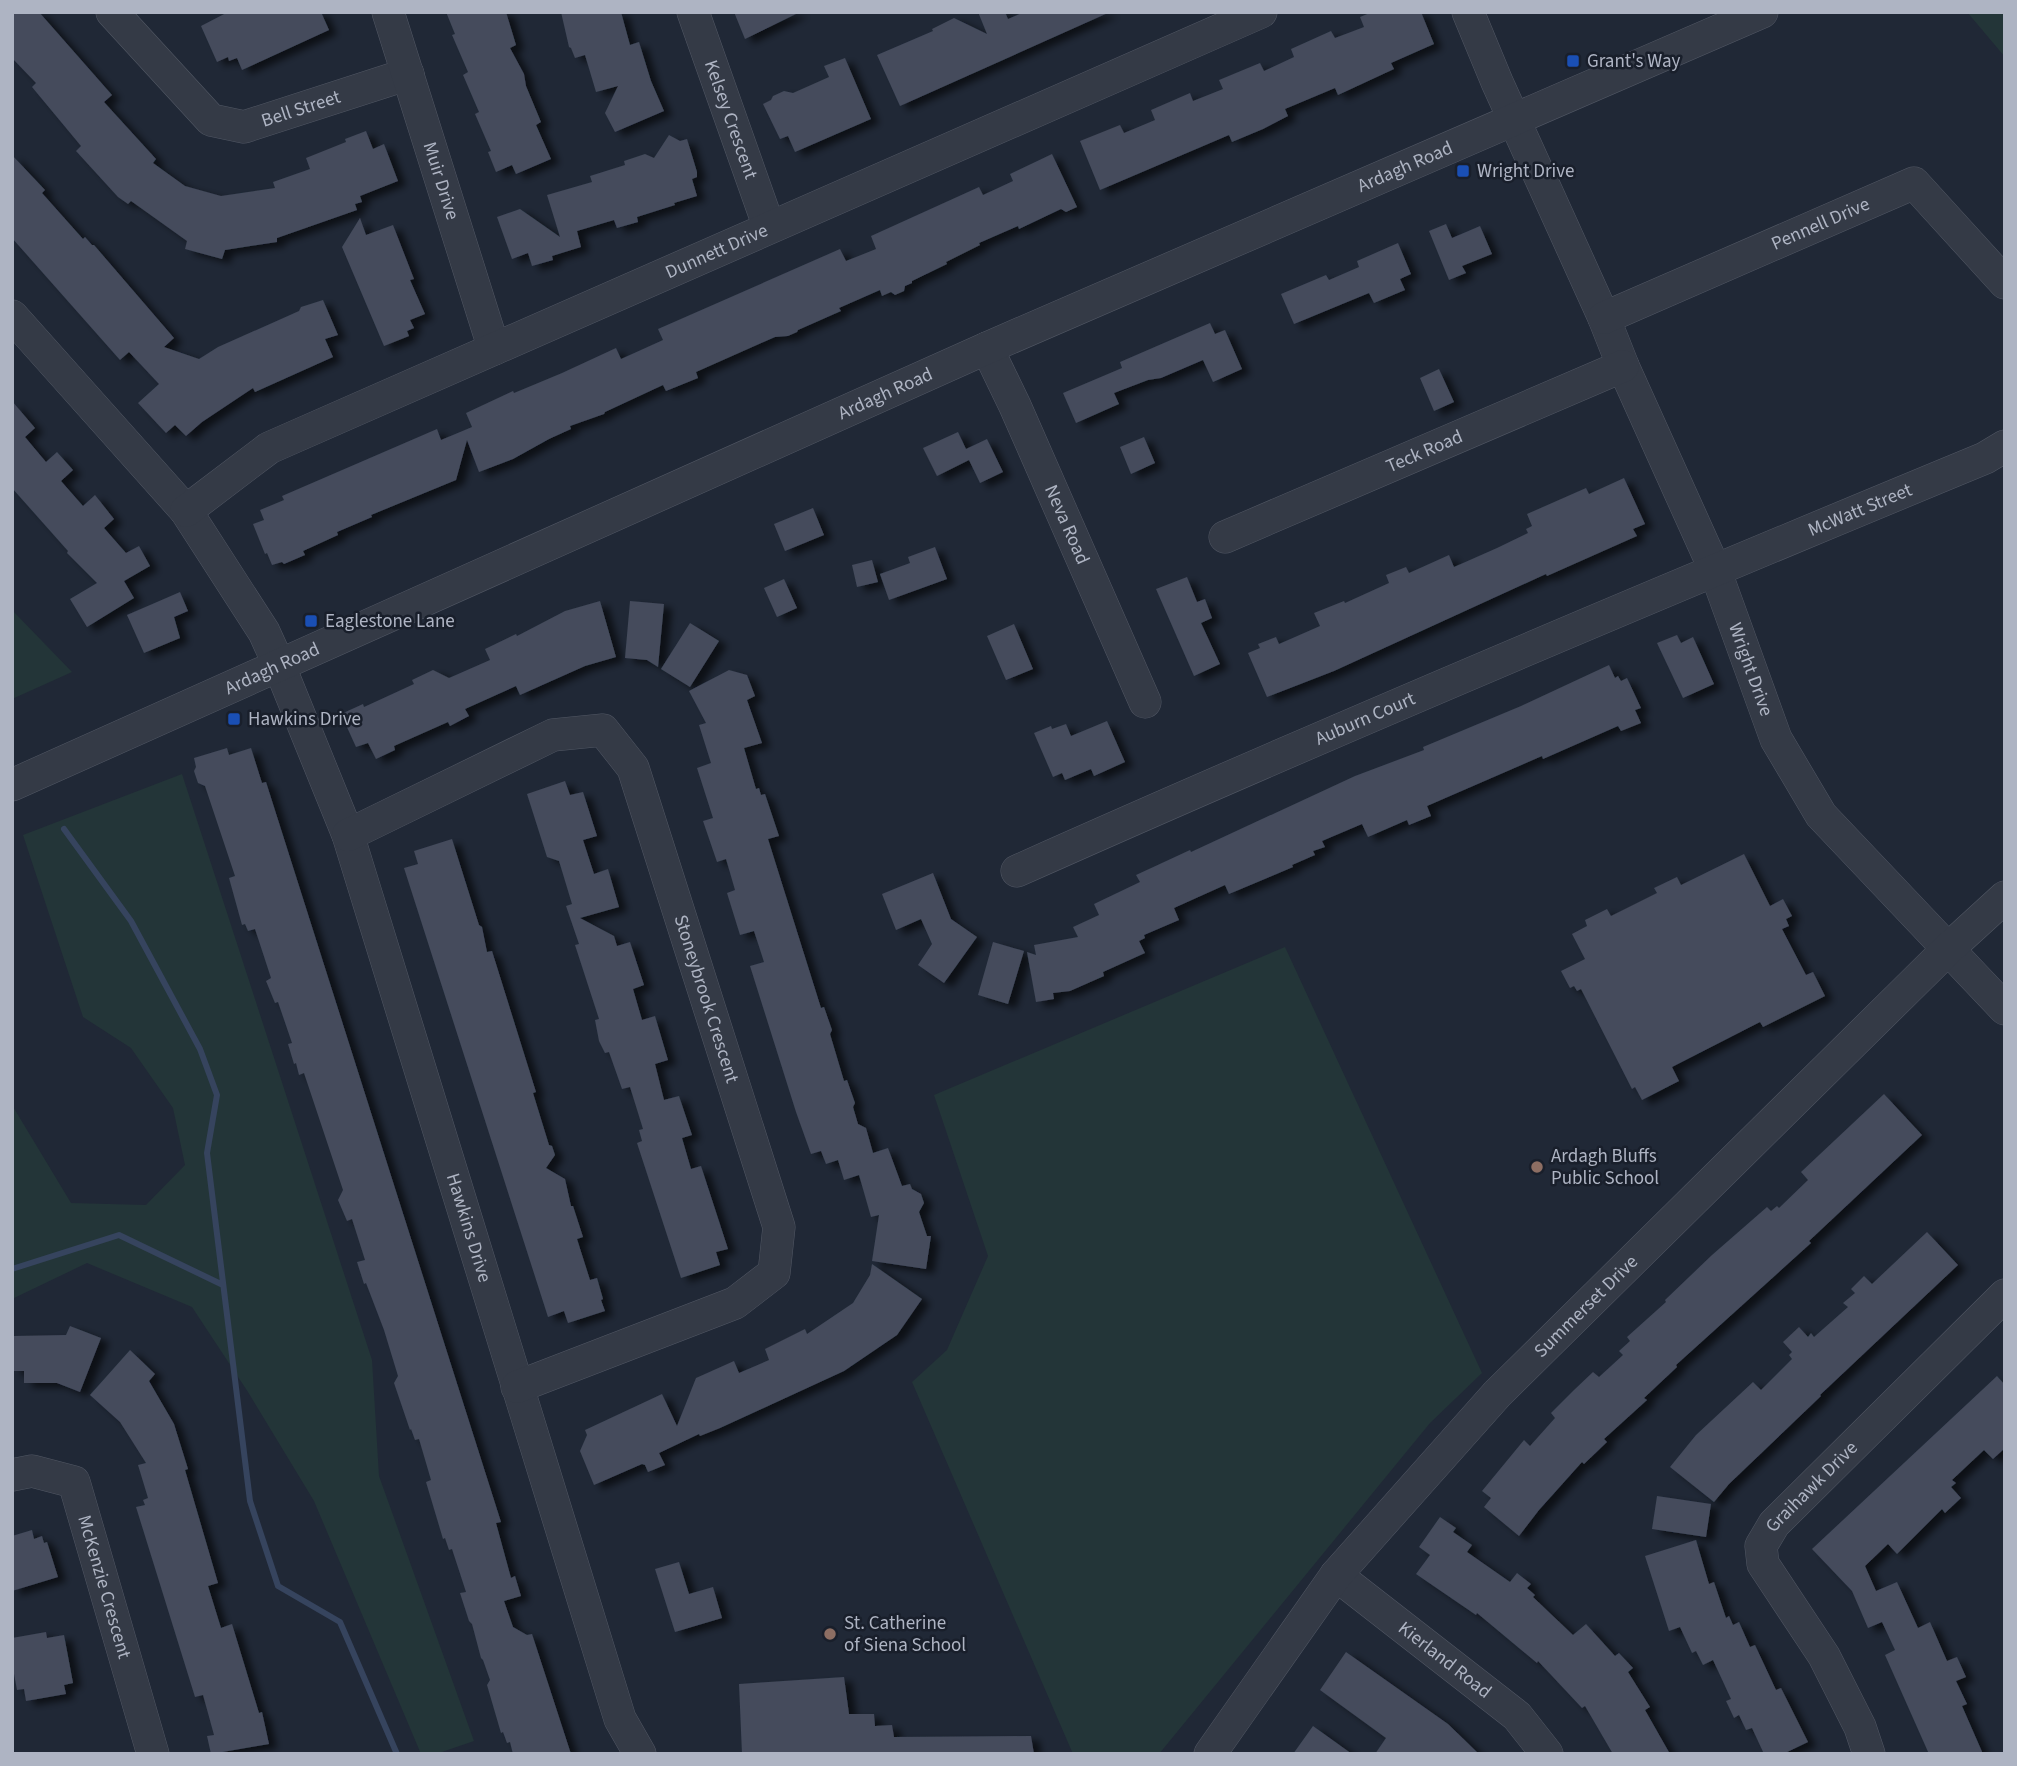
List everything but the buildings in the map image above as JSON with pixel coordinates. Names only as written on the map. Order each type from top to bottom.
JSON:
[{"type":"street","name":"Bell Street","points":[[113,12],[211,120],[244,127],[408,74]]},
{"type":"street","name":"Muir Drive","points":[[388,12],[494,349]]},
{"type":"street","name":"Kelsey Crescent","points":[[694,12],[769,227]]},
{"type":"street","name":"Dunnett Drive","points":[[186,511],[269,448],[1261,12]]},
{"type":"street","points":[[1468,12],[1516,120]]},
{"type":"street","name":"Ardagh Road","points":[[12,785],[986,348],[1762,12]]},
{"type":"street","name":"Wright Drive","points":[[1516,120],[1715,570],[1776,739],[1821,815],[1947,950]]},
{"type":"street","name":"Pennell Drive","points":[[1604,318],[1914,183],[2005,283]]},
{"type":"street","points":[[12,316],[186,511],[264,632],[279,665]]},
{"type":"street","name":"Neva Road","points":[[986,348],[1015,406],[1145,702]]},
{"type":"street","name":"Teck Road","points":[[1225,537],[1623,366]]},
{"type":"street","name":"McWatt Street","points":[[1715,570],[1985,458],[2005,446]]},
{"type":"street","name":"Auburn Court","points":[[1017,871],[1190,794],[1715,570]]},
{"type":"street","name":"Hawkins Drive","points":[[279,665],[348,835],[620,1719],[640,1754]]},
{"type":"street","name":"Stoneybrook Crescent","points":[[348,835],[553,735],[603,730],[633,768],[779,1227],[774,1273],[735,1303],[517,1387]]},
{"type":"street","name":"Summerset Drive","points":[[1210,1754],[1336,1575],[1497,1394],[1947,950],[2005,897]]},
{"type":"street","points":[[1947,950],[2005,1009]]},
{"type":"street","name":"Graihawk Drive","points":[[1869,1754],[1860,1727],[1824,1656],[1763,1564],[1761,1546],[1774,1524],[2005,1295]]},
{"type":"street","name":"McKenzie Crescent","points":[[12,1475],[32,1471],[74,1482],[153,1754]]},
{"type":"street","name":"Kierland Road","points":[[1336,1575],[1517,1716],[1547,1754]]},
{"type":"shaded area","points":[[1967,12],[2005,12],[2005,57]]},
{"type":"shaded area","points":[[12,610],[72,672],[12,699]]},
{"type":"shaded area","points":[[182,774],[372,1360],[379,1476],[474,1741],[436,1754],[421,1754],[314,1501],[248,1392],[192,1307],[87,1263],[12,1299],[12,1105],[71,1203],[146,1205],[185,1165],[173,1108],[131,1048],[83,1017],[23,835]]},
{"type":"shaded area","points":[[1285,947],[1482,1373],[1430,1423],[1159,1754],[1073,1754],[912,1382],[947,1350],[988,1256],[934,1095]]},
{"type":"waterway","points":[[64,829],[131,921],[200,1049],[217,1095],[207,1153],[250,1501],[278,1586],[340,1622],[397,1754]]},
{"type":"waterway","points":[[12,1269],[119,1235],[223,1285]]},
{"type":"place","name":"Grant's Way","points":[[1573,61]]},
{"type":"place","name":"Wright Drive","points":[[1463,171]]},
{"type":"place","name":"Eaglestone Lane","points":[[311,621]]},
{"type":"place","name":"Hawkins Drive","points":[[234,719]]},
{"type":"place","name":"Ardagh Bluffs Public School","points":[[1537,1167]]},
{"type":"place","name":"St. Catherine of Siena School","points":[[830,1634]]}]
